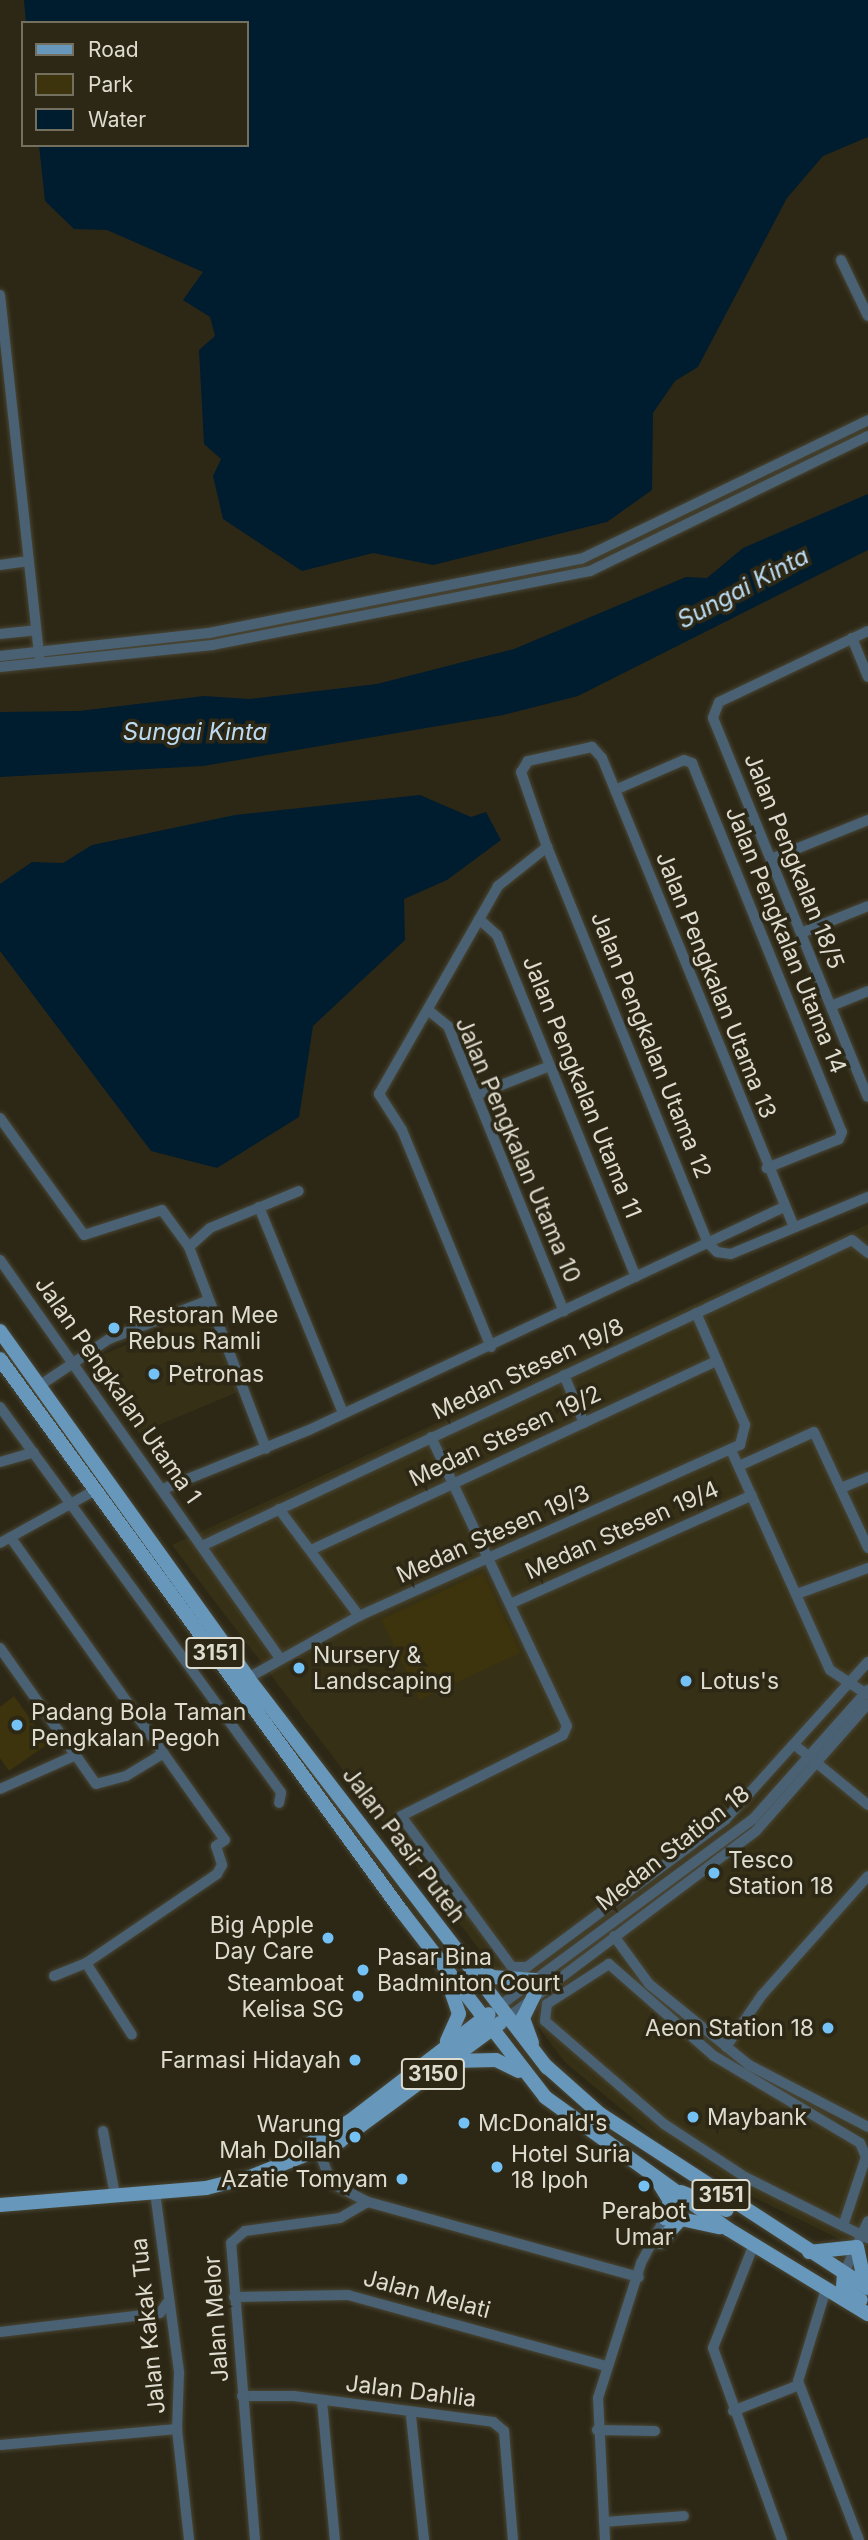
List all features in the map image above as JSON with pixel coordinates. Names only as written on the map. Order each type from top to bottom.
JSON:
[{"type":"main road","name":"Jalan Pasir Puteh","points":[[0,1331],[248,1678],[538,2057],[600,2115],[843,2274]]},
{"type":"main road","name":"Jalan Pasir Puteh","points":[[0,1359],[526,2076],[572,2121],[682,2194],[728,2229],[868,2314]]},
{"type":"main road","points":[[39,1386],[58,1439]]},
{"type":"main road","points":[[454,1948],[492,1977],[535,1987],[523,2018],[538,2057]]},
{"type":"main road","points":[[439,1959],[459,2014],[442,2048]]},
{"type":"main road","name":"Medan Station 18","points":[[488,2024],[503,2012]]},
{"type":"main road","name":"3150","points":[[353,2126],[442,2048],[488,2024]]},
{"type":"main road","name":"3150","points":[[0,2205],[155,2192],[194,2186],[248,2172],[321,2144],[353,2126],[450,2062],[488,2024]]},
{"type":"main road","points":[[450,2062],[496,2060],[526,2076]]},
{"type":"main road","points":[[600,2115],[675,2178],[682,2194],[703,2196],[867,2287]]},
{"type":"main road","points":[[653,2176],[668,2196],[665,2218]]},
{"type":"main road","points":[[660,2242],[681,2219],[728,2229]]},
{"type":"main road","points":[[808,2252],[863,2240],[867,2287]]},
{"type":"main road","points":[[843,2274],[843,2287],[868,2304]]},
{"type":"street","points":[[841,260],[868,316]]},
{"type":"street","points":[[0,295],[40,657]]},
{"type":"street","points":[[0,420],[14,418]]},
{"type":"street","points":[[0,667],[40,657],[209,633],[581,559],[868,420]]},
{"type":"street","points":[[0,656],[40,657],[214,645],[590,570],[868,436]]},
{"type":"street","points":[[0,565],[29,561]]},
{"type":"street","points":[[0,634],[36,630]]},
{"type":"street","points":[[868,631],[852,638],[868,677]]},
{"type":"street","name":"Jalan Pengkalan 18/5","points":[[852,638],[719,702],[713,718],[831,1006],[864,1079],[868,1097]]},
{"type":"street","name":"Jalan Pengkalan Utama 12","points":[[603,758],[592,747],[528,761],[521,772],[547,847],[708,1243]]},
{"type":"street","name":"Jalan Pengkalan Utama 13","points":[[603,758],[767,1168],[794,1227]]},
{"type":"street","name":"Jalan Pengkalan Utama 14","points":[[615,790],[684,760],[692,763],[842,1132],[839,1139],[767,1168]]},
{"type":"street","points":[[771,859],[868,820]]},
{"type":"street","points":[[491,1347],[402,1130],[380,1104],[379,1094],[498,886],[547,847]]},
{"type":"street","points":[[802,933],[868,906]]},
{"type":"street","name":"Jalan Pengkalan Utama 11","points":[[479,919],[497,935],[636,1277]]},
{"type":"street","points":[[831,1006],[868,991]]},
{"type":"street","name":"Jalan Pengkalan Utama 10","points":[[428,1010],[448,1026],[564,1311]]},
{"type":"street","points":[[476,1095],[550,1066]]},
{"type":"street","points":[[0,1118],[84,1235],[159,1209],[189,1247],[265,1449]]},
{"type":"street","points":[[189,1247],[210,1228],[299,1191]]},
{"type":"street","points":[[708,1243],[717,1252],[731,1254],[868,1197]]},
{"type":"street","points":[[259,1207],[342,1413]]},
{"type":"street","points":[[163,1489],[265,1449],[491,1347],[784,1207]]},
{"type":"street","name":"Medan Stesen 19/8","points":[[202,1546],[852,1240],[868,1253]]},
{"type":"street","name":"Jalan Pengkalan Utama 1","points":[[0,1260],[75,1363],[279,1658]]},
{"type":"street","points":[[39,1386],[109,1339],[209,1300]]},
{"type":"street","points":[[696,1313],[745,1425],[740,1445],[731,1450],[830,1670],[867,1696]]},
{"type":"street","name":"Medan Stesen 19/2","points":[[310,1550],[716,1361]]},
{"type":"street","points":[[564,1375],[584,1423]]},
{"type":"street","points":[[0,1407],[76,1506],[281,1793],[279,1803]]},
{"type":"street","points":[[739,1466],[814,1433],[868,1548]]},
{"type":"street","points":[[431,1437],[567,1732],[401,1816],[512,1967],[527,1967],[726,1819],[796,1746],[868,1661]]},
{"type":"street","name":"Medan Stesen 19/3","points":[[248,1678],[279,1658],[359,1616],[731,1450]]},
{"type":"street","points":[[0,1462],[34,1451]]},
{"type":"street","points":[[841,1488],[868,1477]]},
{"type":"street","points":[[54,1976],[86,1964],[217,1874],[222,1866],[216,1846],[225,1840],[6,1540],[76,1506],[97,1489]]},
{"type":"street","name":"Medan Stesen 19/4","points":[[510,1604],[752,1494]]},
{"type":"street","points":[[279,1509],[359,1616]]},
{"type":"street","points":[[797,1594],[868,1568]]},
{"type":"street","points":[[0,1648],[96,1784],[144,1768],[164,1753]]},
{"type":"street","name":"Medan Station 18","points":[[503,2012],[753,1819],[860,1714],[867,1696]]},
{"type":"street","name":"Medan Station 18","points":[[535,1987],[614,1936],[756,1831],[867,1696]]},
{"type":"street","points":[[796,1746],[868,1805]]},
{"type":"street","points":[[0,1789],[76,1755]]},
{"type":"street","points":[[651,1875],[660,1890]]},
{"type":"street","points":[[726,2047],[868,1876]]},
{"type":"street","points":[[614,1936],[649,1984],[726,2047],[794,2091],[868,2127]]},
{"type":"street","points":[[86,1964],[132,2035]]},
{"type":"street","points":[[843,2226],[866,2157],[860,2143],[786,2104],[639,1996],[609,1964],[547,2004],[545,2021],[584,2060],[722,2162],[843,2226],[863,2240]]},
{"type":"street","points":[[639,1996],[649,1984]]},
{"type":"street","points":[[786,2104],[794,2091]]},
{"type":"street","points":[[103,2131],[115,2195]]},
{"type":"street","points":[[321,2144],[331,2183],[368,2202],[639,2277]]},
{"type":"street","name":"Jalan Kakak Tua","points":[[155,2192],[178,2373],[177,2430],[189,2540]]},
{"type":"street","points":[[605,2540],[597,2430],[605,2366],[665,2218],[682,2194]]},
{"type":"street","points":[[639,2277],[660,2242],[682,2194]]},
{"type":"street","name":"Jalan Melor","points":[[255,2540],[234,2297],[234,2236],[340,2218],[368,2202]]},
{"type":"street","points":[[843,2274],[863,2240],[868,2221]]},
{"type":"street","points":[[754,2245],[713,2348],[733,2411],[782,2540]]},
{"type":"street","points":[[826,2289],[797,2369],[799,2385],[859,2540]]},
{"type":"street","name":"Jalan Melati","points":[[234,2297],[348,2295],[605,2366]]},
{"type":"street","points":[[0,2332],[160,2313],[167,2303]]},
{"type":"street","points":[[733,2411],[799,2385]]},
{"type":"street","name":"Jalan Dahlia","points":[[242,2396],[322,2401],[411,2416],[500,2426],[513,2540]]},
{"type":"street","points":[[322,2401],[335,2540]]},
{"type":"street","points":[[411,2416],[424,2540]]},
{"type":"street","points":[[0,2445],[177,2430]]},
{"type":"street","points":[[597,2430],[655,2431]]},
{"type":"street","points":[[604,2522],[684,2516]]},
{"type":"shaded area","points":[[868,1224],[868,2253],[739,2190],[656,2138],[565,2062],[172,1545]]},
{"type":"shaded area","points":[[197,1314],[208,1319],[238,1392],[139,1433],[92,1369],[95,1358]]},
{"type":"green space","points":[[483,1572],[521,1653],[419,1700],[381,1619]]},
{"type":"green space","name":"Padang Bola Taman Pengkalan Pegoh","points":[[14,1696],[48,1744],[9,1771],[0,1758],[0,1707]]},
{"type":"water","points":[[24,0],[868,0],[868,137],[823,156],[787,198],[698,367],[675,381],[653,413],[652,490],[607,522],[433,565],[373,553],[302,571],[223,519],[213,476],[221,459],[204,444],[199,350],[215,336],[210,317],[183,300],[203,272],[107,230],[74,229],[45,201],[39,147],[248,147],[248,21],[26,21]]},
{"type":"water","name":"Sungai Kinta","points":[[868,494],[868,550],[578,696],[503,715],[203,766],[0,777],[0,712],[79,711],[204,696],[249,699],[377,684],[514,649],[686,577],[707,578],[743,548]]},
{"type":"water","points":[[420,795],[471,817],[486,812],[501,840],[447,880],[404,899],[405,940],[313,1026],[299,1117],[217,1168],[151,1151],[0,951],[0,884],[32,862],[63,863],[92,845],[235,815]]},
{"type":"place","name":"Restoran Mee Rebus Ramli","points":[[114,1328]]},
{"type":"place","name":"Petronas","points":[[154,1374]]},
{"type":"place","name":"Nursery & Landscaping","points":[[299,1668]]},
{"type":"place","name":"Lotus's","points":[[686,1681]]},
{"type":"place","name":"Padang Bola Taman Pengkalan Pegoh","points":[[17,1725]]},
{"type":"place","name":"Tesco Station 18","points":[[714,1873]]},
{"type":"place","name":"Big Apple Day Care","points":[[328,1938]]},
{"type":"place","name":"Pasar Bina Badminton Court","points":[[363,1970]]},
{"type":"place","name":"Steamboat Kelisa SG","points":[[358,1996]]},
{"type":"place","name":"Aeon Station 18","points":[[828,2028]]},
{"type":"place","name":"Farmasi Hidayah","points":[[355,2060]]},
{"type":"place","name":"Maybank","points":[[693,2117]]},
{"type":"place","name":"McDonald's","points":[[464,2123]]},
{"type":"place","name":"Warung Mah Dollah","points":[[355,2137]]},
{"type":"place","name":"Hotel Suria 18 Ipoh","points":[[497,2167]]},
{"type":"place","name":"Azatie Tomyam","points":[[402,2179]]},
{"type":"place","name":"Perabot Umar","points":[[644,2186]]}]
